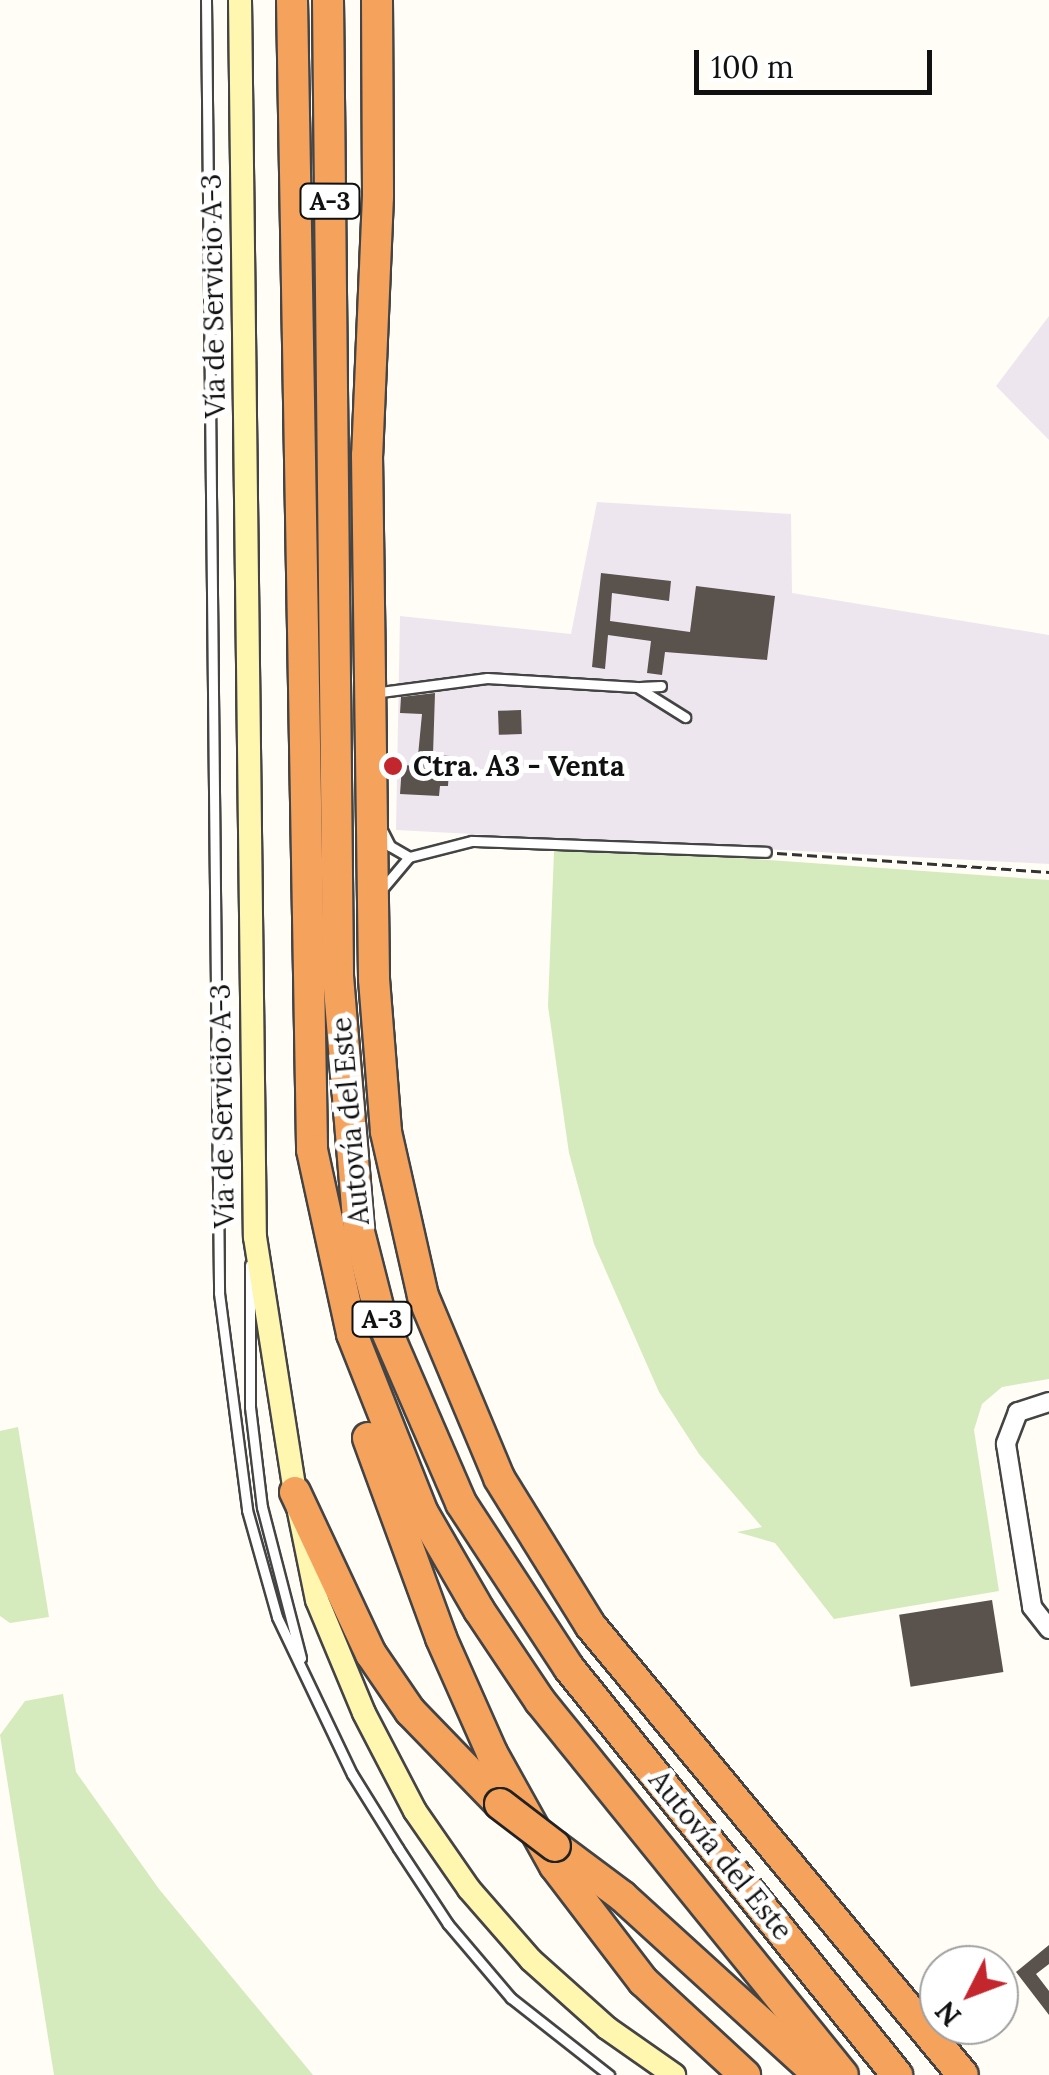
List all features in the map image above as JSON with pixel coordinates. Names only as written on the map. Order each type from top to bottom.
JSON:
[{"type":"highway","name":"Autovía del Este","points":[[292,0],[313,1178],[352,1334],[386,1433],[478,1610],[540,1701],[844,2075]]},
{"type":"highway","name":"Autovía del Este","points":[[328,0],[338,976],[358,1232],[381,1318],[461,1503],[569,1668],[897,2075]]},
{"type":"highway","points":[[377,0],[378,196],[367,455],[373,913],[386,1132],[400,1214],[458,1392],[498,1478],[590,1626],[963,2075]]},
{"type":"highway","points":[[313,1178],[322,1288],[354,1398],[441,1638],[492,1753],[555,1866],[600,1930],[643,1980],[745,2075]]},
{"type":"highway","points":[[294,1492],[372,1654],[410,1711],[500,1804],[622,1896],[819,2075]]},
{"type":"highway","points":[[822,1903],[938,2075]]},
{"type":"main road","name":"Vía de Servicio A-3","points":[[240,0],[254,1237],[294,1492],[318,1600],[364,1713],[415,1812],[468,1889],[531,1960],[674,2075]]},
{"type":"street","points":[[1049,1402],[1018,1412],[1006,1444],[1032,1607],[1049,1629]]},
{"type":"lane","points":[[206,0],[219,1293],[247,1510],[277,1617],[352,1774],[448,1924],[511,1998],[609,2075]]},
{"type":"lane","points":[[370,693],[487,678],[661,686]]},
{"type":"lane","points":[[638,687],[685,717]]},
{"type":"lane","points":[[372,810],[390,846],[409,857]]},
{"type":"lane","points":[[373,913],[384,882],[409,857],[472,841],[766,852]]},
{"type":"lane","points":[[254,1237],[247,1311],[262,1506],[306,1676]]},
{"type":"path","points":[[766,852],[1049,872]]},
{"type":"shaded area","points":[[1049,316],[1049,440],[996,386]]},
{"type":"shaded area","points":[[597,502],[791,514],[792,593],[1049,635],[1049,864],[396,830],[400,616],[571,634]]},
{"type":"green space","points":[[554,851],[642,851],[1049,880],[1049,1379],[1002,1387],[982,1404],[974,1430],[999,1591],[834,1619],[775,1543],[737,1532],[762,1527],[699,1454],[659,1392],[594,1244],[569,1153],[548,1006]]},
{"type":"green space","points":[[18,1427],[49,1617],[10,1623],[0,1616],[0,1431]]},
{"type":"green space","points":[[63,1694],[76,1772],[159,1889],[313,2075],[54,2075],[0,1735],[25,1701]]},
{"type":"building","points":[[601,573],[671,581],[669,601],[612,593],[610,621],[690,632],[696,586],[775,596],[767,660],[665,652],[662,675],[647,673],[651,641],[608,635],[605,669],[592,667]]},
{"type":"building","points":[[435,693],[433,755],[450,756],[448,786],[440,786],[439,796],[400,794],[402,765],[417,766],[422,714],[400,713],[401,697]]},
{"type":"building","points":[[521,710],[522,734],[499,735],[498,711]]},
{"type":"building","points":[[992,1600],[1003,1672],[911,1687],[899,1615]]},
{"type":"building","points":[[1049,1945],[1049,1964],[1036,1974],[1049,1991],[1049,2015],[1019,1976],[1019,1970]]},
{"type":"place","name":"Ctra. A3 - Venta","points":[[393,766]]}]
